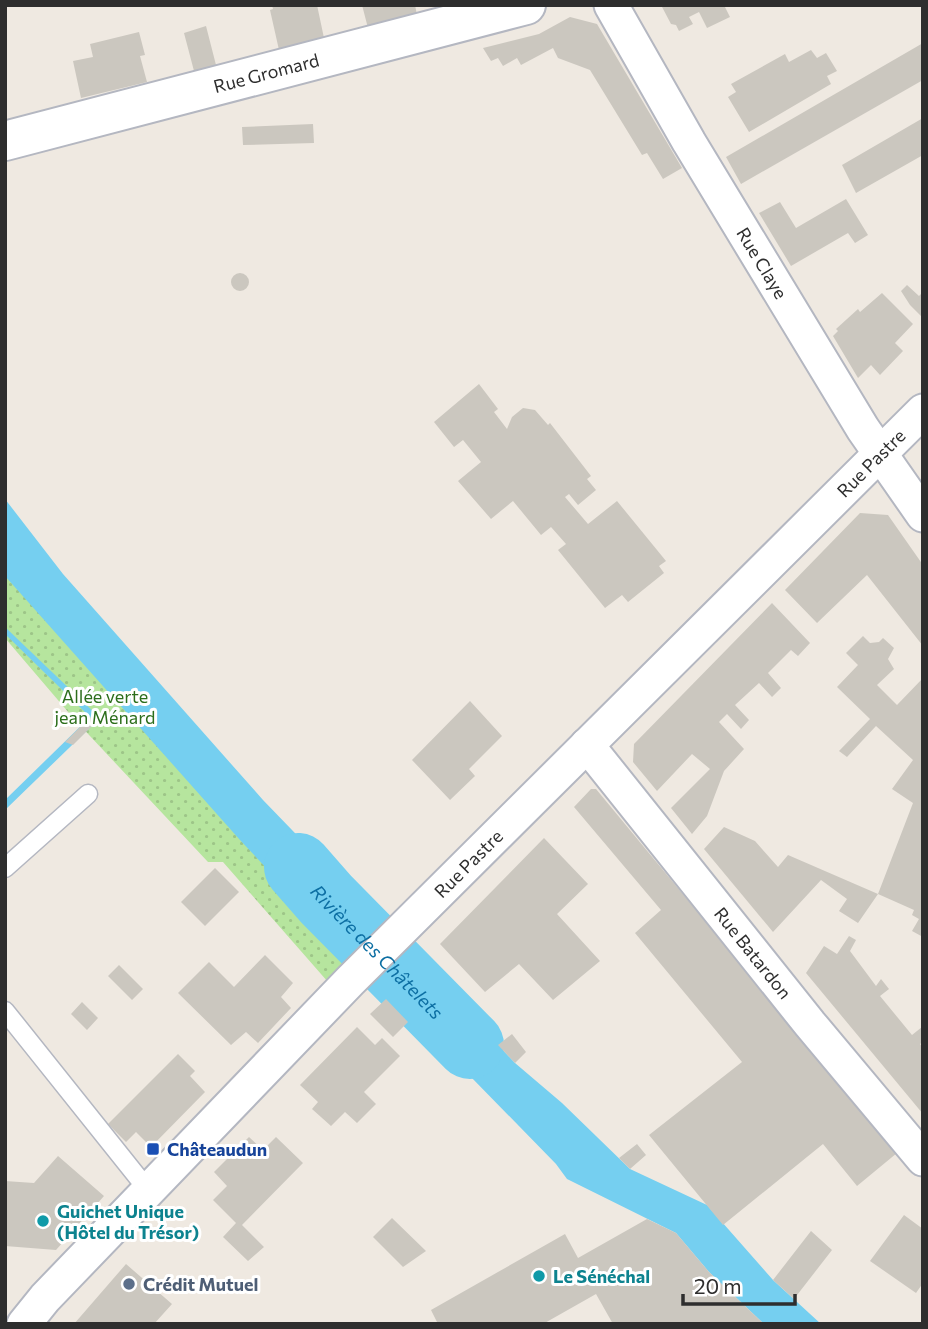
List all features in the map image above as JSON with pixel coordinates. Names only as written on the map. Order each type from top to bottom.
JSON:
[{"type":"street","name":"Rue Gromard","points":[[5,141],[526,5]]},
{"type":"street","name":"Rue Claye","points":[[611,5],[696,154],[863,429],[923,515]]},
{"type":"street","name":"Rue Pastre","points":[[24,1324],[45,1298],[350,981],[923,411]]},
{"type":"street","name":"Rue Batardon","points":[[587,745],[810,1024],[923,1159]]},
{"type":"lane","points":[[5,868],[88,794]]},
{"type":"lane","points":[[5,1011],[148,1190]]},
{"type":"green space","name":"Allée verte jean Ménard","points":[[5,546],[362,947],[328,982],[223,862],[208,862],[75,720],[5,638]]},
{"type":"water","points":[[5,499],[63,574],[263,800],[379,920],[346,953],[240,840],[5,576]]},
{"type":"water","points":[[5,627],[100,718],[5,810],[5,800],[90,717],[5,634]]},
{"type":"water","points":[[421,962],[515,1063],[562,1103],[630,1169],[707,1205],[773,1280],[821,1324],[764,1324],[709,1272],[676,1233],[567,1179],[556,1164],[390,994]]},
{"type":"building","points":[[272,5],[317,5],[324,38],[279,50],[270,10],[273,9]]},
{"type":"building","points":[[362,5],[415,5],[417,15],[368,28]]},
{"type":"building","points":[[661,5],[724,5],[730,17],[707,28],[699,12],[689,17],[693,24],[679,31],[676,25],[671,24]]},
{"type":"building","points":[[570,17],[597,24],[682,168],[663,179],[647,153],[642,155],[590,70],[558,58],[553,48],[521,65],[517,58],[503,66],[498,58],[491,61],[483,48],[539,34]]},
{"type":"building","points":[[206,26],[216,65],[194,71],[184,33]]},
{"type":"building","points":[[139,32],[145,55],[140,56],[147,82],[81,98],[73,61],[93,57],[90,44]]},
{"type":"building","points":[[923,43],[923,80],[741,184],[726,157]]},
{"type":"building","points":[[811,50],[817,58],[826,53],[837,71],[827,76],[831,84],[749,132],[728,97],[736,92],[731,84],[785,54],[789,62]]},
{"type":"building","points":[[923,118],[923,155],[856,193],[842,165]]},
{"type":"building","points":[[313,124],[314,143],[243,145],[242,127]]},
{"type":"building","points":[[846,199],[868,235],[855,243],[848,233],[791,266],[759,213],[780,202],[796,228]]},
{"type":"building","points":[[240,273],[246,276],[249,282],[246,288],[240,291],[234,288],[231,282],[234,276]]},
{"type":"building","points":[[907,285],[919,296],[923,292],[923,318],[901,291]]},
{"type":"building","points":[[882,293],[913,324],[895,343],[903,351],[880,375],[871,365],[858,378],[833,336],[838,331],[836,329],[858,309],[860,312]]},
{"type":"building","points":[[479,384],[498,409],[494,412],[507,429],[512,417],[523,408],[535,410],[548,425],[550,423],[591,476],[587,479],[596,490],[578,505],[569,494],[565,497],[588,524],[617,501],[666,561],[659,566],[664,573],[628,602],[622,595],[605,608],[558,550],[566,544],[551,527],[541,535],[513,501],[491,519],[458,481],[481,462],[463,440],[454,447],[434,422]]},
{"type":"building","points":[[860,513],[888,515],[923,565],[923,646],[867,575],[817,623],[785,590]]},
{"type":"building","points":[[772,603],[810,643],[798,656],[791,650],[768,673],[781,688],[772,697],[759,683],[735,705],[749,720],[741,729],[727,714],[719,722],[744,749],[724,771],[707,816],[692,834],[671,808],[710,769],[692,754],[657,791],[633,762],[634,744]]},
{"type":"building","points":[[863,636],[870,643],[879,642],[883,638],[894,648],[888,659],[894,669],[877,685],[897,705],[923,678],[923,937],[912,931],[919,919],[912,915],[914,910],[878,894],[913,803],[892,789],[913,760],[876,726],[847,757],[839,751],[870,719],[837,687],[858,665],[846,653]]},
{"type":"building","points":[[470,701],[502,736],[469,769],[475,776],[450,800],[412,760]]},
{"type":"building","points":[[90,717],[96,722],[73,745],[65,742]]},
{"type":"building","points":[[591,789],[596,789],[897,1153],[857,1186],[823,1144],[723,1225],[649,1135],[742,1062],[635,933],[661,910],[574,807]]},
{"type":"building","points":[[724,827],[755,841],[778,867],[788,855],[878,894],[858,923],[839,911],[847,899],[821,880],[773,932],[704,849]]},
{"type":"building","points":[[544,838],[588,884],[557,914],[600,961],[553,1000],[519,964],[485,992],[440,944]]},
{"type":"building","points":[[215,868],[239,892],[205,926],[181,902]]},
{"type":"building","points":[[849,936],[856,940],[850,951],[876,986],[881,979],[889,989],[880,996],[912,1035],[922,1027],[923,1029],[923,1042],[920,1044],[923,1048],[923,1114],[806,973],[824,946],[837,954]]},
{"type":"building","points":[[265,955],[293,983],[281,997],[291,1008],[258,1043],[246,1032],[231,1045],[178,993],[209,962],[234,987]]},
{"type":"building","points":[[119,965],[143,989],[132,1000],[108,976]]},
{"type":"building","points":[[386,999],[408,1022],[393,1037],[370,1014]]},
{"type":"building","points":[[82,1002],[98,1018],[87,1030],[71,1014]]},
{"type":"building","points":[[357,1027],[375,1045],[382,1038],[400,1056],[364,1092],[376,1104],[357,1123],[345,1112],[331,1126],[312,1109],[318,1102],[300,1085]]},
{"type":"building","points":[[512,1034],[526,1052],[515,1063],[498,1045]]},
{"type":"building","points":[[178,1054],[195,1071],[190,1076],[205,1092],[151,1147],[136,1132],[126,1142],[108,1124]]},
{"type":"building","points":[[249,1137],[263,1150],[276,1137],[303,1163],[242,1225],[264,1247],[248,1261],[223,1237],[236,1223],[213,1200],[227,1186],[214,1172]]},
{"type":"building","points":[[637,1144],[646,1155],[630,1169],[619,1158]]},
{"type":"building","name":"Guichet Unique (Hôtel du Trésor)","points":[[58,1156],[104,1196],[56,1250],[5,1246],[5,1181],[34,1183]]},
{"type":"building","points":[[904,1215],[923,1229],[923,1283],[916,1293],[870,1261]]},
{"type":"building","points":[[392,1218],[426,1251],[403,1267],[373,1237]]},
{"type":"building","points":[[647,1219],[676,1233],[709,1272],[764,1324],[613,1324],[596,1294],[543,1324],[438,1324],[431,1310],[565,1234],[578,1258]]},
{"type":"building","points":[[811,1231],[832,1250],[794,1299],[773,1280]]},
{"type":"building","name":"Crédit Mutuel","points":[[126,1264],[172,1304],[154,1324],[74,1324]]},
{"type":"waterway","name":"Rivière des Châtelets","points":[[298,867],[326,899],[470,1045]]},
{"type":"place","name":"Châteaudun","points":[[153,1149]]},
{"type":"place","name":"Guichet Unique (Hôtel du Trésor)","points":[[43,1221]]},
{"type":"place","name":"Le Sénéchal","points":[[539,1276]]},
{"type":"place","name":"Crédit Mutuel","points":[[129,1284]]}]
